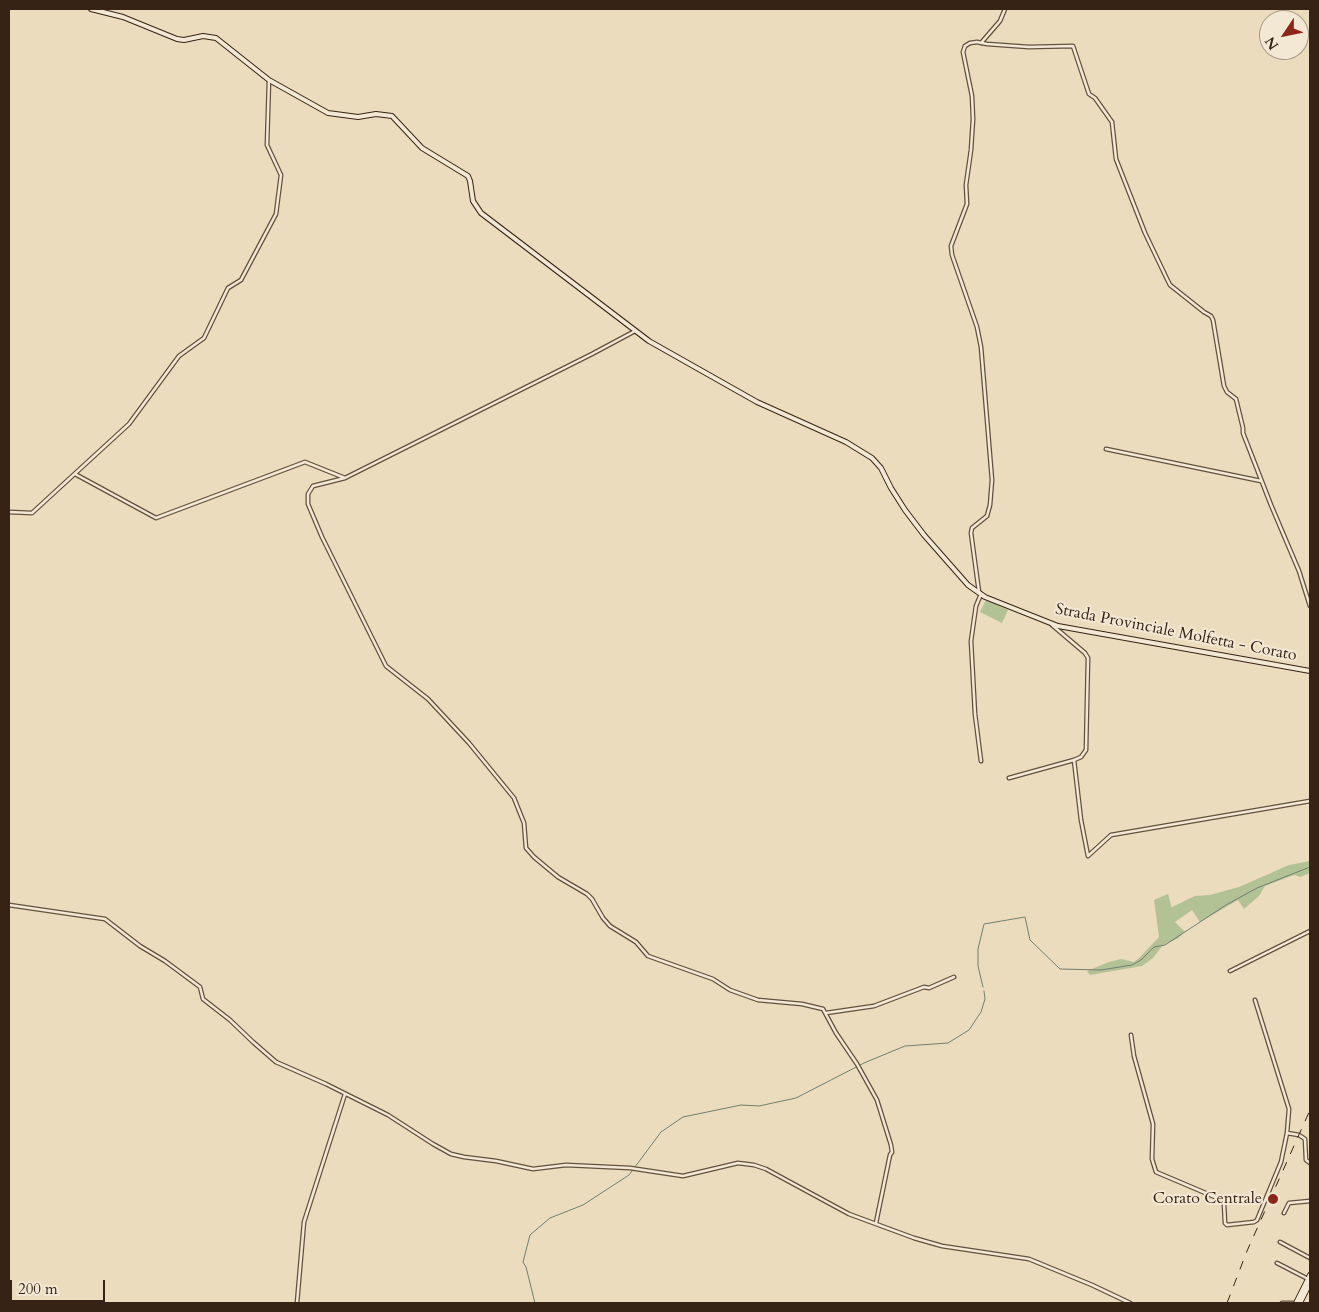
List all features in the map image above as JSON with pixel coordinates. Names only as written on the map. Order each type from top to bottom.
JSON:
[{"type":"street","name":"Strada Provinciale Molfetta - Corato","points":[[91,9],[123,17],[177,39],[184,40],[203,36],[216,38],[269,80],[328,112],[358,117],[376,114],[392,116],[422,148],[468,176],[473,201],[482,213],[649,341],[750,398],[846,442],[872,458],[881,468],[905,510],[924,535],[968,585],[980,594],[1052,624],[1310,671]]},
{"type":"street","points":[[981,43],[1000,21],[1005,9]]},
{"type":"street","points":[[980,761],[971,641],[976,606],[980,594],[971,533],[972,528],[988,516],[992,480],[978,333],[952,255],[951,246],[967,204],[966,185],[973,119],[972,96],[963,52],[965,46],[970,43],[1073,46],[1089,94],[1095,98],[1112,122],[1116,159],[1144,233],[1170,285],[1211,316],[1213,320],[1224,386],[1227,392],[1236,399],[1243,433],[1299,570],[1310,606]]},
{"type":"street","points":[[9,512],[32,513],[129,424],[178,356],[204,338],[228,288],[241,280],[276,214],[281,175],[266,145],[269,80]]},
{"type":"street","points":[[636,330],[345,478],[313,486],[308,494],[308,504],[322,537],[386,666],[399,678],[410,684],[434,706],[469,743],[514,798],[524,823],[526,848],[558,877],[587,894],[606,922],[636,942],[648,956],[713,979],[730,990],[758,1000],[802,1004],[823,1009],[858,1066],[876,1100],[892,1152],[876,1223]]},
{"type":"street","points":[[1106,449],[1261,481]]},
{"type":"street","points":[[75,474],[156,518],[306,462],[345,478]]},
{"type":"street","points":[[1009,778],[1074,760],[1081,757],[1086,750],[1088,658],[1086,653],[1052,624]]},
{"type":"street","points":[[1074,760],[1081,820],[1088,856],[1111,835],[1310,800]]},
{"type":"street","points":[[9,906],[105,919],[140,946],[165,961],[200,987],[203,999],[230,1020],[276,1062],[388,1115],[451,1154],[464,1158],[496,1161],[533,1168],[566,1165],[630,1168],[683,1176],[738,1163],[754,1165],[766,1169],[850,1214],[914,1238],[942,1246],[1029,1259],[1130,1303]]},
{"type":"street","points":[[1230,971],[1310,931]]},
{"type":"street","points":[[826,1013],[874,1006],[924,986],[929,988],[954,977]]},
{"type":"street","points":[[1131,1035],[1134,1056],[1153,1124],[1152,1159],[1156,1172],[1222,1200],[1225,1223],[1227,1225],[1254,1222],[1257,1220],[1281,1162],[1288,1133],[1289,1109],[1254,1000]]},
{"type":"street","points":[[297,1303],[304,1222],[345,1094]]},
{"type":"street","points":[[1288,1133],[1293,1133],[1305,1139],[1306,1160],[1310,1163]]},
{"type":"street","points":[[1284,1212],[1288,1203],[1310,1200]]},
{"type":"street","points":[[1280,1242],[1310,1258]]},
{"type":"street","points":[[1277,1263],[1309,1282],[1297,1303],[1282,1303]]},
{"type":"green space","points":[[986,600],[1008,610],[1002,623],[980,612]]},
{"type":"green space","points":[[1310,861],[1310,873],[1300,877],[1291,876],[1265,886],[1259,896],[1244,909],[1238,900],[1200,922],[1192,910],[1175,922],[1185,932],[1177,939],[1163,945],[1153,958],[1142,966],[1090,975],[1087,971],[1121,959],[1134,962],[1159,937],[1154,900],[1168,894],[1173,912],[1172,907],[1195,896],[1210,895],[1239,887],[1289,865]]},
{"type":"waterway","points":[[983,987],[978,966],[978,949],[984,924],[1025,917],[1030,940],[1060,969],[1101,970],[1132,965],[1141,960],[1154,947],[1165,945],[1226,905],[1257,888],[1310,867]]},
{"type":"waterway","points":[[535,1303],[523,1262],[530,1235],[550,1218],[583,1205],[629,1175],[661,1132],[683,1117],[741,1105],[759,1106],[796,1098],[864,1063],[905,1046],[948,1043],[969,1030],[981,1012],[985,999],[984,991]]},
{"type":"railway","points":[[1227,1303],[1247,1251],[1310,1110]]},
{"type":"place","name":"Corato Centrale","points":[[1273,1199]]}]
